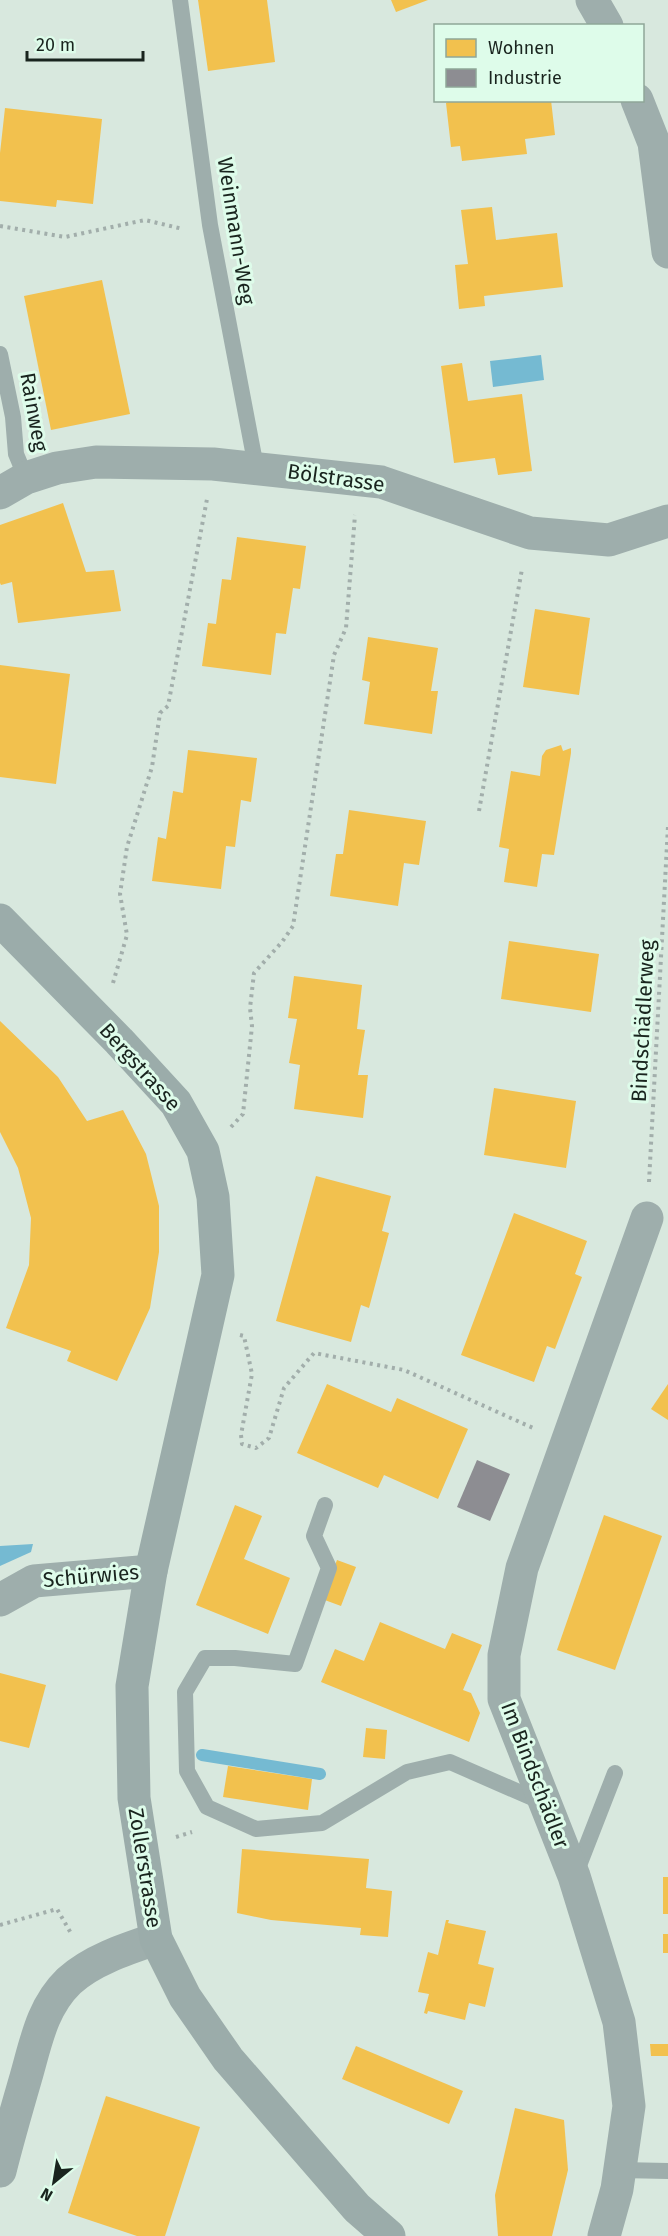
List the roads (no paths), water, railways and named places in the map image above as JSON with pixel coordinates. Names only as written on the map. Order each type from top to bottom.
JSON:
[{"type":"street","points":[[592,0],[606,24]]},
{"type":"street","points":[[638,102],[661,141],[668,252]]},
{"type":"street","name":"Bölstrasse","points":[[13,485],[57,468],[96,462],[213,464],[381,482],[530,533],[609,540],[668,521]]},
{"type":"street","name":"Bergstrasse","points":[[0,920],[102,1024],[176,1104],[203,1151],[213,1197],[218,1275],[161,1528]]},
{"type":"street","name":"Im Bindschädler","points":[[604,2236],[617,2189],[629,2106],[619,2022],[574,1876],[504,1699],[504,1654],[522,1568],[647,1218]]},
{"type":"street","name":"Zollerstrasse","points":[[161,1528],[151,1571],[132,1686],[134,1787],[141,1848],[156,1939],[185,1997],[228,2059],[357,2208],[389,2236]]},
{"type":"street","name":"Schürwies","points":[[0,1600],[34,1581],[151,1571]]},
{"type":"street","points":[[0,2170],[42,2020],[54,1997],[70,1980],[90,1967],[120,1951],[156,1939]]},
{"type":"lane","name":"Weinmann-Weg","points":[[180,0],[210,225],[256,468]]},
{"type":"lane","name":"Rainweg","points":[[0,354],[14,417],[16,454],[13,485]]},
{"type":"lane","points":[[325,1506],[314,1536],[329,1568],[295,1664],[235,1658],[205,1658],[185,1692],[187,1771],[207,1807],[256,1829],[322,1823],[407,1772],[450,1762],[545,1803]]},
{"type":"lane","points":[[574,1876],[615,1773]]},
{"type":"lane","points":[[620,2170],[668,2171]]},
{"type":"water","points":[[541,355],[544,380],[493,387],[490,361]]},
{"type":"water","points":[[33,1544],[31,1552],[0,1566],[0,1546]]},
{"type":"waterway","points":[[202,1755],[320,1774]]}]
